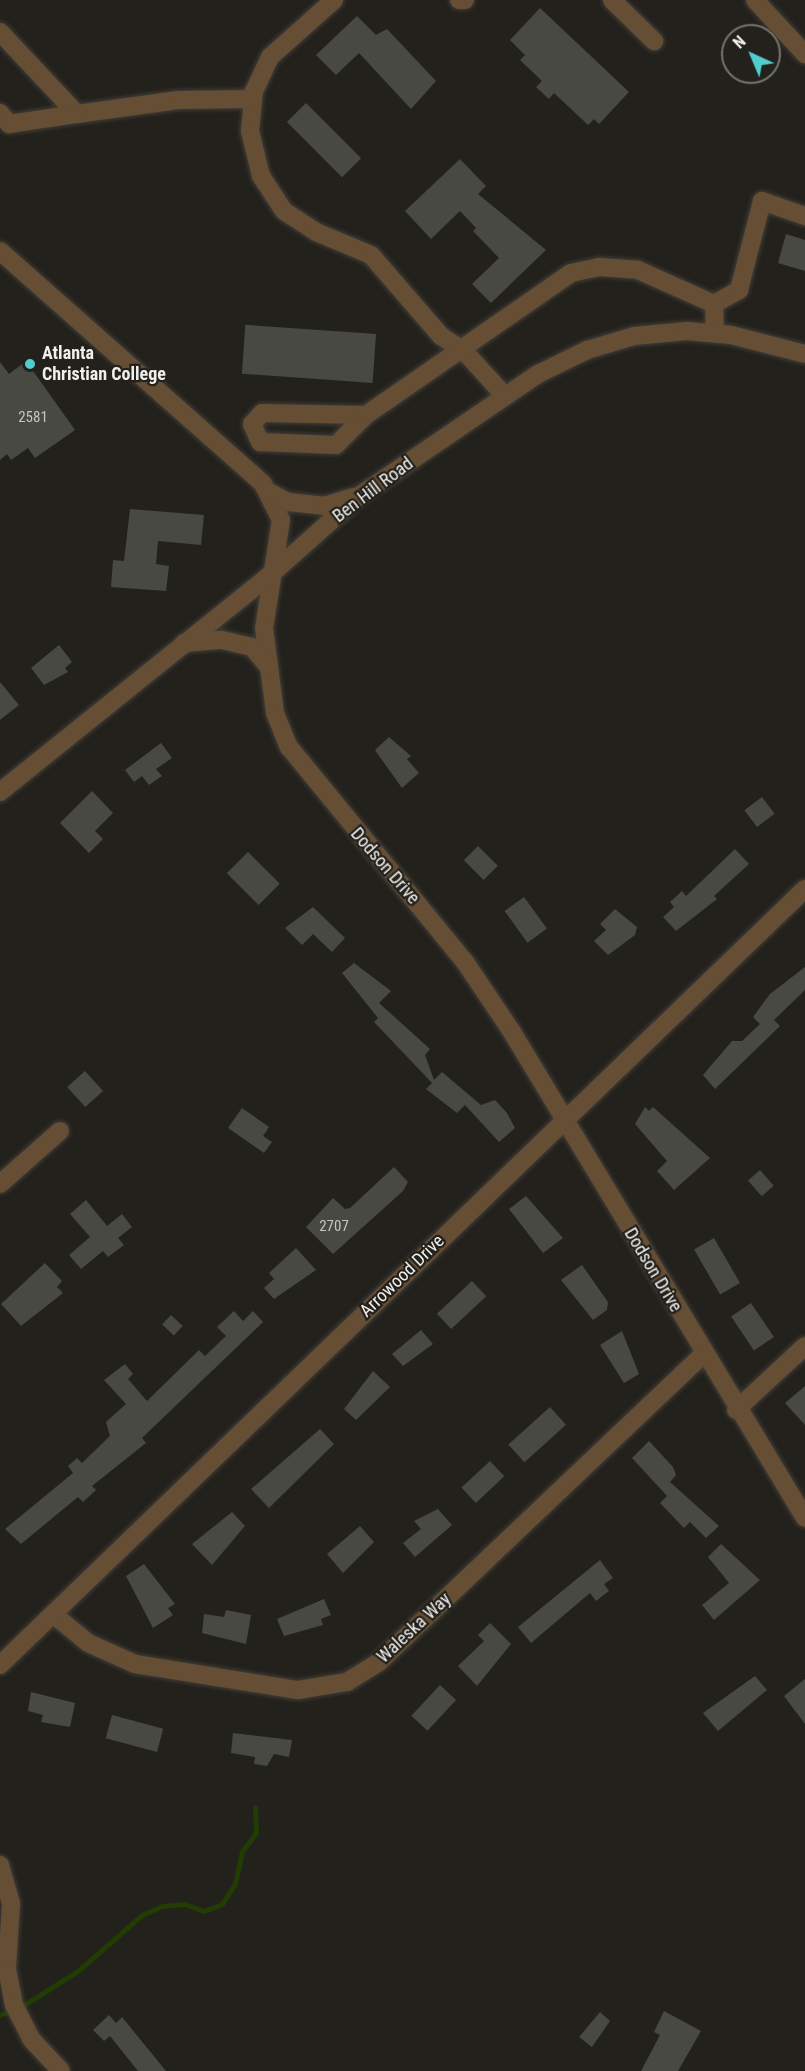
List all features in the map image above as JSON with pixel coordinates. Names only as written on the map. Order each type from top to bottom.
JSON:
[{"type":"street","points":[[334,0],[270,57],[253,99],[250,131],[261,176],[284,211],[316,232],[371,255],[441,336],[464,351],[505,396]]},
{"type":"street","points":[[459,0],[465,0]]},
{"type":"street","points":[[612,0],[654,41]]},
{"type":"street","points":[[754,0],[805,54]]},
{"type":"street","points":[[0,32],[77,114]]},
{"type":"street","points":[[0,113],[9,124],[178,100],[253,99]]},
{"type":"street","points":[[714,304],[739,290],[762,201],[805,216]]},
{"type":"street","name":"Dodson Drive","points":[[0,251],[267,491],[281,520],[270,574],[264,628],[276,713],[289,747],[465,962],[564,1119],[736,1410],[805,1518]]},
{"type":"street","points":[[366,415],[262,413],[252,424],[260,442],[336,445],[366,415],[464,351],[571,273],[599,267],[638,270],[714,304]]},
{"type":"street","points":[[714,304],[715,333]]},
{"type":"street","name":"Ben Hill Road","points":[[0,792],[270,574],[359,496],[505,396],[587,350],[634,336],[715,333],[805,354]]},
{"type":"street","points":[[267,491],[288,502],[324,506],[359,496]]},
{"type":"street","points":[[184,643],[222,640],[252,647],[268,666]]},
{"type":"street","name":"Arrowood Drive","points":[[0,1665],[805,889]]},
{"type":"street","points":[[0,1184],[60,1131]]},
{"type":"street","points":[[736,1410],[805,1346]]},
{"type":"street","name":"Waleska Way","points":[[53,1614],[88,1642],[135,1664],[297,1690],[347,1682],[380,1661],[703,1354]]},
{"type":"street","points":[[0,1865],[11,1903],[7,1969],[14,2005],[32,2040],[61,2071]]},
{"type":"building","points":[[540,8],[629,92],[599,124],[594,119],[588,125],[554,93],[549,99],[536,87],[542,81],[520,60],[525,55],[510,40]]},
{"type":"building","points":[[357,16],[376,35],[387,29],[436,81],[411,109],[359,53],[336,75],[316,55]]},
{"type":"building","points":[[306,103],[361,158],[342,177],[287,122]]},
{"type":"building","points":[[460,159],[486,186],[478,194],[546,250],[491,303],[472,284],[499,258],[473,231],[476,228],[460,211],[431,239],[405,211]]},
{"type":"building","points":[[786,234],[805,240],[805,271],[778,263]]},
{"type":"building","points":[[245,325],[376,334],[373,383],[242,374]]},
{"type":"building","points":[[26,361],[75,430],[35,458],[28,448],[11,460],[7,454],[0,460],[0,362],[9,374]]},
{"type":"building","points":[[130,509],[204,515],[201,545],[158,541],[156,564],[169,566],[166,591],[111,587],[113,560],[124,561]]},
{"type":"building","points":[[59,645],[72,662],[65,668],[68,672],[44,685],[31,668]]},
{"type":"building","points":[[0,682],[19,705],[0,720]]},
{"type":"building","points":[[389,737],[411,756],[407,759],[419,773],[402,788],[375,750]]},
{"type":"building","points":[[161,743],[172,758],[156,769],[162,776],[149,785],[142,776],[134,782],[125,770]]},
{"type":"building","points":[[92,791],[113,813],[95,831],[103,839],[89,853],[60,823]]},
{"type":"building","points":[[762,797],[775,814],[757,827],[744,810]]},
{"type":"building","points":[[478,846],[498,866],[484,880],[464,860]]},
{"type":"building","points":[[735,849],[749,864],[714,896],[717,899],[676,931],[663,917],[674,907],[670,902],[682,891],[686,896]]},
{"type":"building","points":[[248,852],[280,884],[259,905],[227,873]]},
{"type":"building","points":[[524,897],[547,929],[528,943],[505,911]]},
{"type":"building","points":[[313,907],[345,938],[332,952],[313,934],[302,945],[285,928]]},
{"type":"building","points":[[615,909],[637,927],[635,935],[608,955],[594,941],[606,930],[600,924]]},
{"type":"building","points":[[354,963],[391,991],[379,1003],[430,1049],[425,1055],[434,1080],[442,1072],[481,1105],[495,1100],[507,1113],[515,1128],[499,1142],[465,1105],[457,1113],[426,1089],[432,1083],[374,1022],[378,1018],[342,973]]},
{"type":"building","points":[[805,967],[805,990],[774,1020],[780,1026],[715,1089],[703,1075],[732,1041],[742,1041],[760,1024],[753,1017],[770,994]]},
{"type":"building","points":[[85,1071],[103,1091],[85,1107],[67,1087]]},
{"type":"building","points":[[645,1107],[649,1111],[653,1107],[710,1158],[674,1190],[657,1171],[667,1161],[635,1124]]},
{"type":"building","points":[[242,1108],[269,1127],[263,1136],[272,1142],[264,1153],[228,1128]]},
{"type":"building","points":[[394,1167],[408,1182],[403,1191],[333,1254],[306,1227],[333,1198],[345,1209],[350,1208]]},
{"type":"building","points":[[760,1170],[774,1186],[762,1196],[748,1180]]},
{"type":"building","points":[[526,1196],[563,1238],[543,1253],[509,1209]]},
{"type":"building","points":[[86,1200],[107,1226],[122,1214],[132,1227],[118,1238],[124,1245],[108,1257],[103,1251],[81,1269],[69,1255],[90,1237],[70,1214]]},
{"type":"building","points":[[714,1238],[740,1283],[720,1295],[694,1250]]},
{"type":"building","points":[[296,1248],[316,1270],[274,1299],[264,1288],[274,1279],[269,1273]]},
{"type":"building","points":[[45,1263],[62,1281],[57,1287],[63,1293],[21,1326],[1,1304]]},
{"type":"building","points":[[582,1265],[608,1302],[607,1310],[593,1320],[561,1280]]},
{"type":"building","points":[[472,1281],[486,1296],[451,1329],[437,1314]]},
{"type":"building","points":[[751,1303],[774,1337],[754,1350],[731,1316]]},
{"type":"building","points":[[234,1311],[243,1321],[253,1311],[263,1322],[142,1438],[146,1443],[92,1486],[96,1490],[83,1502],[78,1497],[21,1544],[5,1529],[73,1473],[68,1466],[77,1458],[82,1463],[110,1436],[106,1422],[126,1404],[104,1380],[125,1364],[133,1374],[128,1379],[147,1401],[199,1350],[205,1356],[226,1336],[217,1327]]},
{"type":"building","points":[[171,1315],[183,1326],[174,1335],[162,1325]]},
{"type":"building","points":[[421,1330],[433,1344],[403,1366],[392,1354]]},
{"type":"building","points":[[622,1331],[639,1374],[624,1383],[600,1345]]},
{"type":"building","points":[[373,1371],[390,1387],[356,1420],[344,1409]]},
{"type":"building","points":[[805,1386],[805,1425],[785,1403]]},
{"type":"building","points":[[550,1407],[566,1425],[524,1462],[508,1444]]},
{"type":"building","points":[[320,1429],[334,1444],[269,1508],[251,1489]]},
{"type":"building","points":[[649,1441],[673,1467],[676,1475],[670,1482],[719,1526],[706,1538],[690,1522],[684,1528],[660,1503],[667,1496],[632,1458]]},
{"type":"building","points":[[490,1461],[504,1476],[476,1503],[461,1488]]},
{"type":"building","points":[[438,1509],[452,1525],[415,1557],[403,1543],[421,1529],[414,1521]]},
{"type":"building","points":[[232,1512],[245,1526],[212,1565],[192,1544]]},
{"type":"building","points":[[360,1526],[374,1542],[343,1573],[327,1554]]},
{"type":"building","points":[[721,1544],[760,1580],[714,1620],[702,1605],[729,1583],[708,1557]]},
{"type":"building","points":[[600,1560],[613,1578],[604,1584],[609,1591],[596,1601],[590,1593],[531,1643],[518,1627]]},
{"type":"building","points":[[144,1564],[175,1604],[168,1608],[173,1615],[153,1628],[126,1576]]},
{"type":"building","points":[[324,1599],[331,1615],[321,1619],[323,1625],[284,1636],[277,1619]]},
{"type":"building","points":[[226,1610],[251,1615],[246,1644],[202,1633],[204,1614],[224,1617]]},
{"type":"building","points":[[490,1623],[511,1644],[477,1686],[458,1666],[484,1641],[478,1635]]},
{"type":"building","points":[[755,1676],[767,1690],[718,1731],[703,1713]]},
{"type":"building","points":[[805,1679],[805,1724],[784,1696]]},
{"type":"building","points":[[440,1685],[456,1700],[427,1731],[411,1716]]},
{"type":"building","points":[[31,1692],[75,1703],[70,1727],[41,1722],[43,1715],[28,1711]]},
{"type":"building","points":[[112,1715],[163,1729],[157,1752],[106,1738]]},
{"type":"building","points":[[233,1733],[292,1740],[289,1757],[274,1754],[267,1766],[254,1764],[255,1757],[231,1753]]},
{"type":"building","points":[[664,2011],[701,2031],[678,2071],[641,2071],[660,2035],[654,2032]]},
{"type":"building","points":[[600,2012],[610,2021],[592,2047],[579,2037]]},
{"type":"building","points":[[109,2015],[116,2023],[122,2017],[166,2071],[138,2071],[110,2036],[104,2041],[93,2030]]},
{"type":"waterway","points":[[21,2007],[78,1971],[142,1915],[162,1906],[185,1904],[204,1911],[222,1904],[235,1884],[242,1852],[256,1833],[255,1808]]},
{"type":"waterway","points":[[0,2015],[13,2010]]},
{"type":"place","name":"Atlanta Christian College","points":[[30,364]]}]
